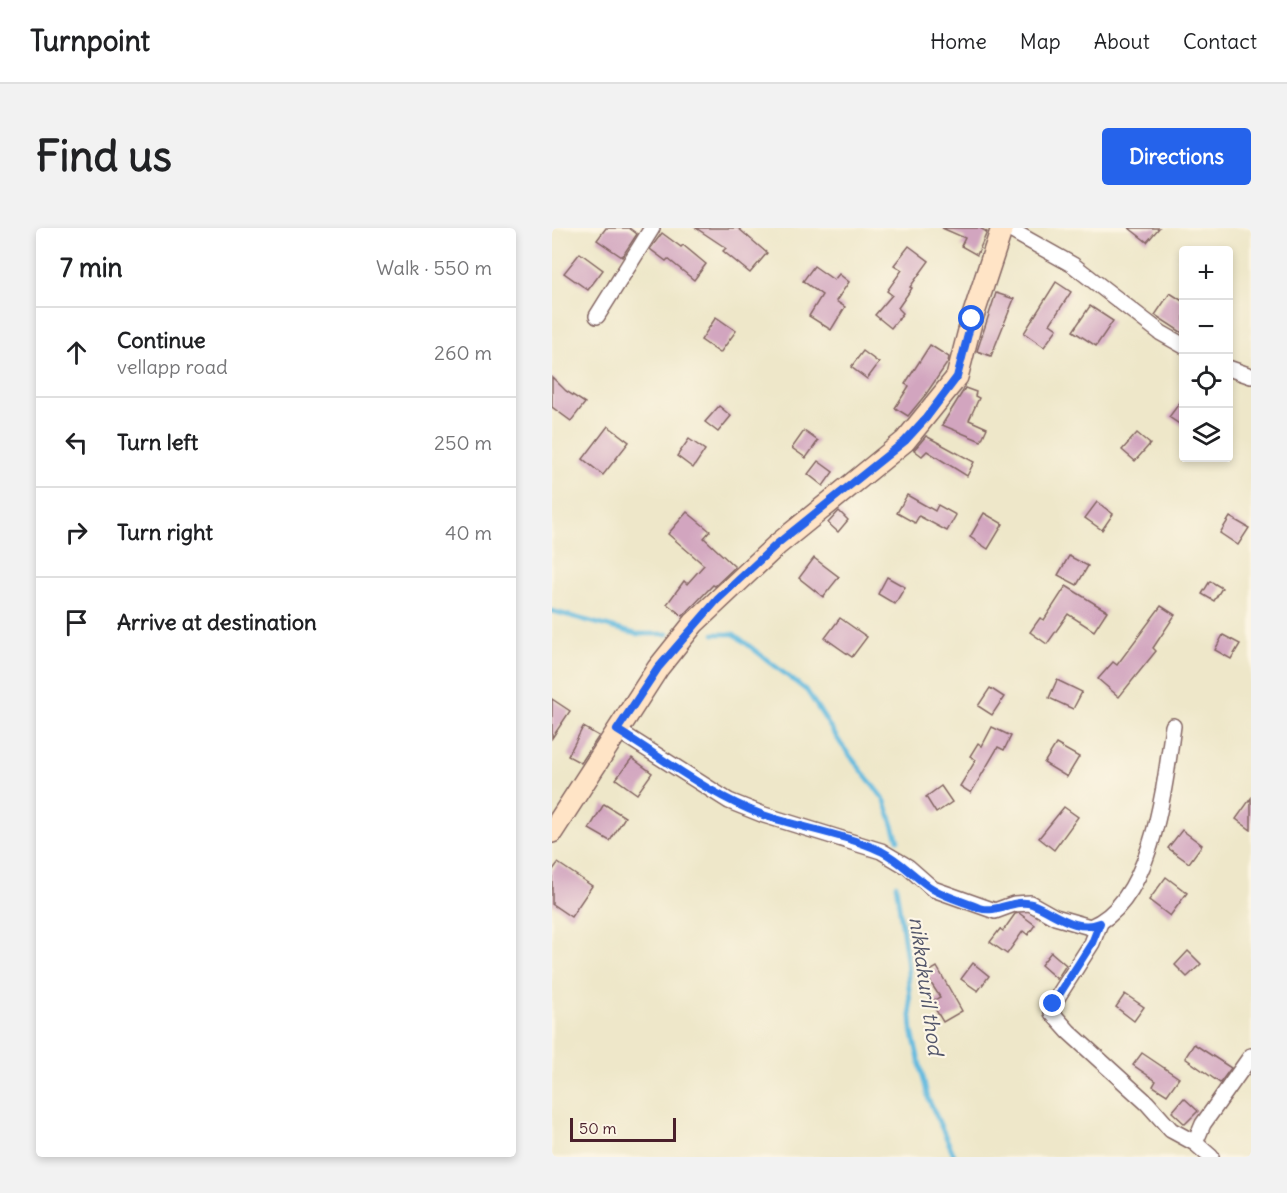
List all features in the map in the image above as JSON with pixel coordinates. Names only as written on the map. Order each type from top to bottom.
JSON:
[{"type":"main road","points":[[553,828],[658,668],[694,623],[777,544],[905,441],[957,377],[972,319],[1002,228]]},
{"type":"street","points":[[597,316],[652,228]]},
{"type":"street","points":[[1007,228],[1073,265],[1161,333],[1179,343]]},
{"type":"street","points":[[1233,370],[1251,376]]},
{"type":"street","points":[[617,730],[729,801],[764,815],[881,851],[908,867],[933,889],[994,911],[1014,904],[1030,903],[1055,917],[1090,927],[1114,913],[1130,892],[1152,837],[1164,785],[1173,726]]},
{"type":"street","points":[[1100,923],[1092,943],[1053,1004],[1052,1013],[1069,1032],[1126,1082],[1171,1130],[1195,1143],[1211,1157]]},
{"type":"street","points":[[1195,1143],[1203,1124],[1251,1056]]},
{"type":"building","points":[[606,228],[629,228],[637,234],[622,257],[597,240]]},
{"type":"building","points":[[696,228],[738,228],[767,253],[750,273],[723,251],[726,248]]},
{"type":"building","points":[[942,228],[980,228],[987,232],[977,255],[961,246],[965,238]]},
{"type":"building","points":[[1129,228],[1159,228],[1147,242]]},
{"type":"building","points":[[662,233],[681,247],[683,245],[706,264],[694,280],[668,259],[666,261],[650,249]]},
{"type":"building","points":[[909,246],[929,261],[898,308],[903,313],[891,328],[875,315],[892,295],[887,291],[902,270],[894,265]]},
{"type":"building","points":[[580,253],[603,270],[588,290],[564,273]]},
{"type":"building","points":[[814,266],[834,280],[839,274],[849,282],[836,301],[845,307],[831,330],[809,316],[822,295],[803,281]]},
{"type":"building","points":[[1056,282],[1071,292],[1050,324],[1057,329],[1044,347],[1024,333]]},
{"type":"building","points":[[996,293],[1014,299],[991,356],[977,351]]},
{"type":"building","points":[[1170,293],[1179,299],[1179,331],[1155,315]]},
{"type":"building","points":[[1090,306],[1113,321],[1096,346],[1073,331]]},
{"type":"building","points":[[716,317],[736,331],[720,353],[701,340]]},
{"type":"building","points":[[930,345],[949,357],[948,362],[908,416],[895,408],[909,386],[905,384]]},
{"type":"building","points":[[863,351],[879,363],[867,379],[851,367]]},
{"type":"building","points":[[552,377],[566,391],[585,403],[571,421],[552,407]]},
{"type":"building","points":[[965,388],[976,392],[975,396],[979,398],[969,420],[987,428],[981,441],[942,425]]},
{"type":"building","points":[[1179,404],[1179,424],[1169,417]]},
{"type":"building","points":[[719,406],[731,416],[718,432],[705,422]]},
{"type":"building","points":[[608,426],[629,442],[603,475],[583,459]]},
{"type":"building","points":[[804,431],[818,441],[806,458],[792,448]]},
{"type":"building","points":[[1137,433],[1150,444],[1135,461],[1122,450]]},
{"type":"building","points":[[926,436],[974,462],[967,476],[927,451],[922,456],[914,450]]},
{"type":"building","points":[[689,439],[705,450],[693,468],[677,456]]},
{"type":"building","points":[[818,461],[833,472],[823,486],[808,474]]},
{"type":"building","points":[[907,495],[935,511],[938,505],[956,515],[947,531],[919,516],[915,523],[897,513]]},
{"type":"building","points":[[1097,502],[1113,514],[1102,530],[1085,518]]},
{"type":"building","points":[[839,511],[848,520],[838,532],[828,523]]},
{"type":"building","points":[[687,512],[710,531],[704,538],[735,567],[715,586],[713,585],[683,616],[667,604],[684,581],[687,584],[704,565],[668,534]]},
{"type":"building","points":[[984,513],[1003,524],[988,549],[970,537]]},
{"type":"building","points":[[1230,517],[1249,528],[1238,545],[1220,533]]},
{"type":"building","points":[[1069,556],[1088,566],[1077,585],[1058,575]]},
{"type":"building","points":[[814,558],[839,577],[823,597],[799,578]]},
{"type":"building","points":[[887,577],[905,587],[895,604],[878,594]]},
{"type":"building","points":[[1210,581],[1222,588],[1214,601],[1202,594]]},
{"type":"building","points":[[1066,586],[1107,611],[1094,631],[1068,614],[1047,644],[1030,632],[1040,618],[1044,620]]},
{"type":"building","points":[[1161,606],[1175,615],[1153,648],[1156,651],[1119,697],[1098,679],[1113,662],[1117,665]]},
{"type":"building","points":[[840,618],[867,637],[852,657],[825,638]]},
{"type":"building","points":[[1223,635],[1240,644],[1231,659],[1215,650]]},
{"type":"building","points":[[1057,680],[1082,692],[1073,709],[1049,698]]},
{"type":"building","points":[[990,688],[1004,697],[992,715],[978,706]]},
{"type":"building","points":[[552,699],[570,711],[552,738]]},
{"type":"building","points":[[583,727],[599,736],[581,763],[568,756]]},
{"type":"building","points":[[992,727],[1011,736],[1004,750],[998,747],[971,793],[960,786],[976,760],[970,756],[978,743],[982,746]]},
{"type":"building","points":[[1056,744],[1079,757],[1067,777],[1044,763]]},
{"type":"building","points":[[632,758],[652,773],[637,794],[616,779]]},
{"type":"building","points":[[941,786],[952,802],[936,813],[926,797]]},
{"type":"building","points":[[1251,798],[1251,830],[1236,819]]},
{"type":"building","points":[[604,804],[625,817],[610,841],[589,829]]},
{"type":"building","points":[[1064,807],[1078,817],[1054,850],[1039,838]]},
{"type":"building","points":[[1182,830],[1202,845],[1189,863],[1168,848]]},
{"type":"building","points":[[558,863],[592,886],[571,917],[552,904],[552,871]]},
{"type":"building","points":[[1166,877],[1187,893],[1170,916],[1149,900]]},
{"type":"building","points":[[1019,913],[1035,925],[1028,935],[1023,931],[1007,954],[990,942],[1000,929],[1003,931],[1015,914]]},
{"type":"building","points":[[1188,951],[1201,964],[1187,977],[1175,965]]},
{"type":"building","points":[[1051,952],[1066,965],[1057,979],[1041,965]]},
{"type":"building","points":[[973,963],[989,976],[978,991],[961,979]]},
{"type":"building","points":[[937,967],[962,1011],[943,1022],[931,1002],[940,997],[925,974]]},
{"type":"building","points":[[1125,994],[1144,1007],[1134,1021],[1116,1007]]},
{"type":"building","points":[[1194,1044],[1231,1068],[1220,1083],[1185,1058]]},
{"type":"building","points":[[1142,1053],[1179,1078],[1167,1095],[1153,1086],[1156,1081],[1133,1065]]},
{"type":"building","points":[[1184,1098],[1198,1111],[1185,1124],[1172,1112]]},
{"type":"waterway","points":[[552,611],[636,634],[668,634]]},
{"type":"waterway","name":"nikkakuril thod","points":[[714,634],[734,634],[807,691],[841,744],[885,801],[898,840]]},
{"type":"waterway","name":"nikkakuril thod","points":[[896,885],[907,960],[912,1031],[928,1098],[955,1157]]},
{"type":"route","points":[[972,319],[957,377],[926,418],[905,441],[873,464],[777,544],[694,623],[658,668],[617,730],[729,801],[764,815],[810,827],[881,851],[908,867],[933,889],[982,909],[994,911],[1014,904],[1030,903],[1055,917],[1076,924],[1090,927],[1100,923],[1092,943],[1053,1004]]}]
